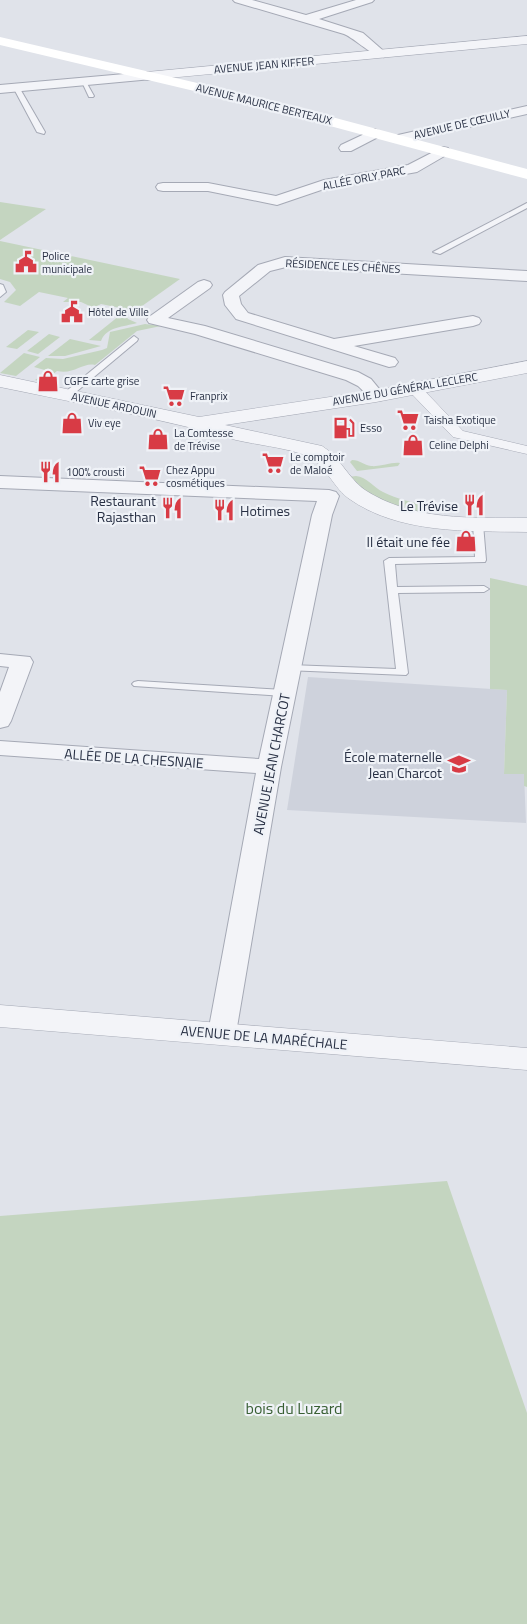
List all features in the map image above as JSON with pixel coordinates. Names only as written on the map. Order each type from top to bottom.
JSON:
[{"type":"main road","name":"AVENUE MAURICE BERTEAUX","points":[[0,42],[248,98],[527,174]]},
{"type":"street","points":[[240,0],[348,31],[359,36],[382,54]]},
{"type":"street","points":[[306,19],[368,0]]},
{"type":"street","name":"AVENUE JEAN KIFFER","points":[[0,89],[527,40]]},
{"type":"street","name":"AVENUE DE CŒUILLY","points":[[398,139],[527,110]]},
{"type":"street","points":[[497,116],[527,126]]},
{"type":"street","points":[[346,148],[375,133]]},
{"type":"street","name":"ALLÉE ORLY PARC","points":[[163,187],[208,187],[277,201],[324,184],[412,169],[443,151]]},
{"type":"street","name":"RÉSIDENCE LES CHÊNES","points":[[389,362],[242,316],[233,305],[231,295],[264,268],[285,262],[526,278]]},
{"type":"street","points":[[204,285],[155,320],[199,330],[352,376],[364,383],[376,396]]},
{"type":"street","name":"RÉSIDENCE LES CHÊNES","points":[[333,344],[473,321]]},
{"type":"street","name":"AVENUE DU GÉNÉRAL LECLERC","points":[[196,422],[376,396],[527,367]]},
{"type":"street","name":"AVENUE ARDOUIN","points":[[0,381],[196,422],[227,432],[313,451],[326,459],[349,488],[367,501]]},
{"type":"street","points":[[414,388],[458,434],[527,450]]},
{"type":"street","name":"AVENUE ARDOUIN","points":[[0,390],[187,430],[227,432]]},
{"type":"street","name":"AVENUE DU GÉNÉRAL LECLERC","points":[[227,432],[282,411]]},
{"type":"street","points":[[0,482],[329,496],[339,476]]},
{"type":"street","name":"AVENUE ARDOUIN","points":[[329,496],[367,501],[431,522],[527,525]]},
{"type":"street","name":"AVENUE JEAN CHARCOT","points":[[222,1033],[269,767],[322,514],[329,496]]},
{"type":"street","points":[[0,660],[22,662],[0,721]]},
{"type":"street","name":"ALLÉE DE LA CHESNAIE","points":[[0,748],[269,767]]},
{"type":"street","name":"AVENUE DE LA MARÉCHALE","points":[[0,1016],[527,1058]]},
{"type":"lane","points":[[83,82],[92,96]]},
{"type":"lane","points":[[16,88],[41,132]]},
{"type":"lane","points":[[437,252],[527,205]]},
{"type":"lane","points":[[0,287],[2,292],[0,294]]},
{"type":"lane","points":[[67,395],[134,339]]},
{"type":"lane","points":[[290,668],[402,673],[389,561],[481,560],[478,524]]},
{"type":"lane","points":[[392,590],[484,589]]},
{"type":"lane","points":[[138,684],[284,693]]},
{"type":"shaded area","points":[[308,677],[507,690],[504,773],[524,774],[526,823],[287,810]]},
{"type":"green space","points":[[0,202],[46,209],[0,240]]},
{"type":"green space","points":[[0,241],[180,279],[135,311],[101,304],[94,308],[81,302],[63,302],[68,298],[39,292],[20,306],[4,302],[16,290],[10,282],[0,279]]},
{"type":"green space","points":[[124,312],[128,319],[137,323],[121,326],[107,332],[101,341],[89,340]]},
{"type":"green space","points":[[145,324],[161,326],[137,331],[95,365],[86,365],[63,372],[57,371],[43,382],[35,380],[48,371],[34,367],[46,358],[63,359],[102,350],[107,348],[110,332]]},
{"type":"green space","points":[[28,330],[39,332],[17,349],[6,347]]},
{"type":"green space","points":[[49,334],[60,337],[38,354],[27,351]]},
{"type":"green space","points":[[70,339],[101,346],[65,356],[48,356]]},
{"type":"green space","points":[[24,353],[40,357],[16,376],[0,373]]},
{"type":"green space","points":[[352,460],[371,466],[400,463],[398,466],[357,471],[350,462]]},
{"type":"green space","points":[[356,476],[363,478],[388,494],[429,506],[423,514],[369,497],[348,477]]},
{"type":"green space","points":[[490,578],[527,586],[527,787],[524,786],[524,774],[504,774],[507,690],[490,689]]},
{"type":"green space","name":"bois du Luzard","points":[[447,1181],[527,1413],[527,1624],[0,1624],[0,1216]]},
{"type":"place","name":"Police municipale","points":[[26,262]]},
{"type":"place","name":"Hôtel de Ville","points":[[72,312]]},
{"type":"place","name":"CGFE carte grise","points":[[48,381]]},
{"type":"place","name":"Franprix","points":[[174,396]]},
{"type":"place","name":"Taisha Exotique","points":[[408,420]]},
{"type":"place","name":"Viv eye","points":[[72,423]]},
{"type":"place","name":"Esso","points":[[344,428]]},
{"type":"place","name":"La Comtesse de Trévise","points":[[158,439]]},
{"type":"place","name":"Celine Delphi","points":[[413,445]]},
{"type":"place","name":"Le comptoir de Maloé","points":[[273,463]]},
{"type":"place","name":"100% crousti","points":[[50,472]]},
{"type":"place","name":"Chez Appu cosmétiques","points":[[150,476]]},
{"type":"place","name":"Le Trévise","points":[[474,505]]},
{"type":"place","name":"Restaurant Rajasthan","points":[[172,508]]},
{"type":"place","name":"Hotimes","points":[[224,510]]},
{"type":"place","name":"Il était une fée","points":[[466,541]]},
{"type":"place","name":"École maternelle Jean Charcot","points":[[459,764]]}]
